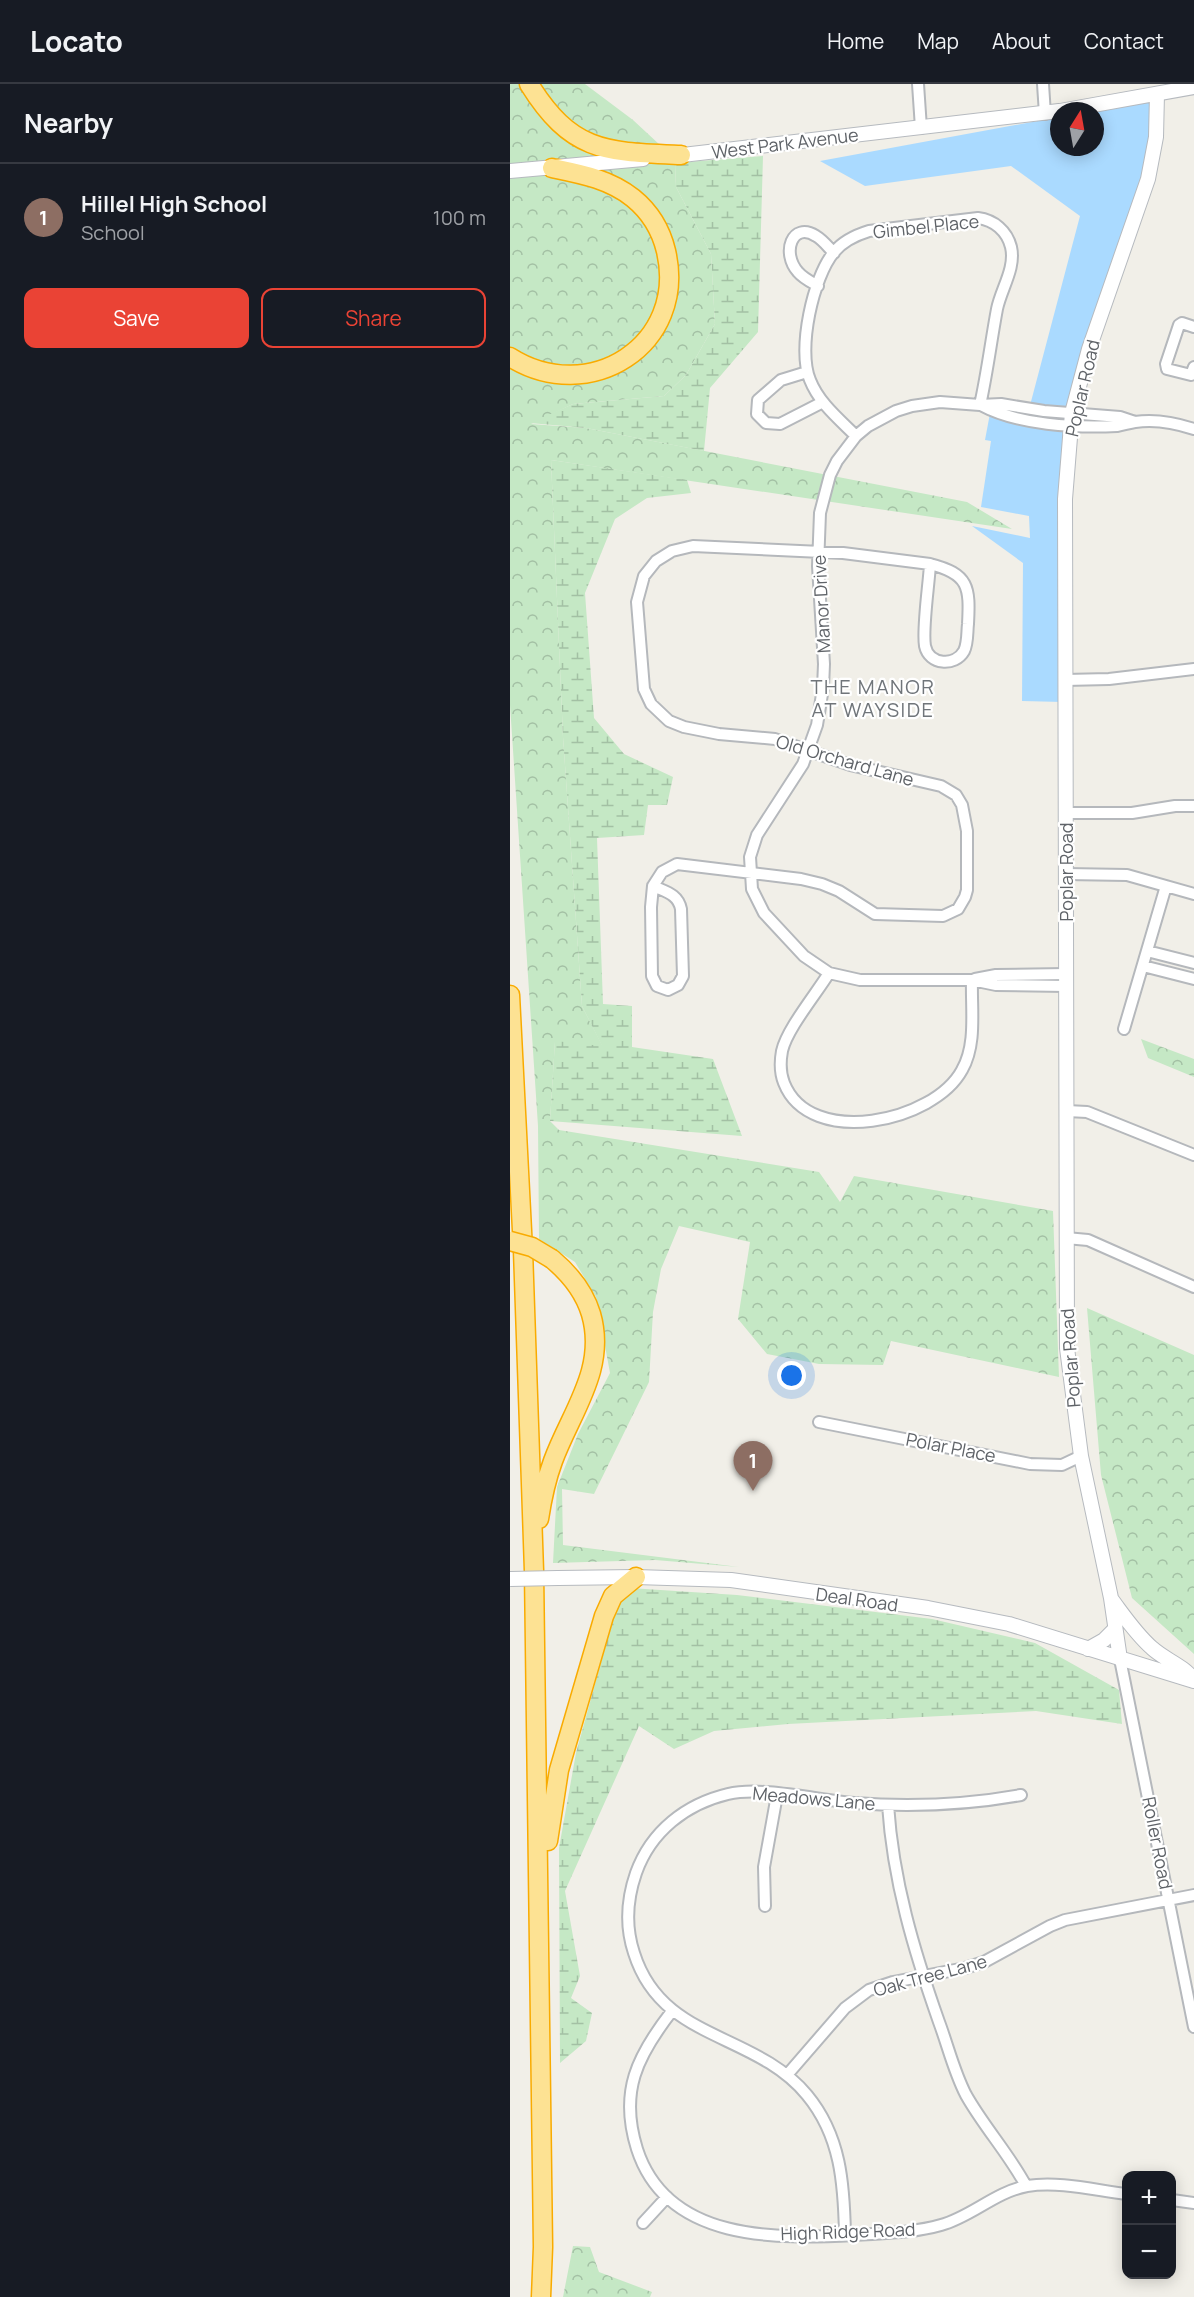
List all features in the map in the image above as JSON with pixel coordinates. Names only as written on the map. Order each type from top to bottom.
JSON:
[{"type":"highway","points":[[529,84],[554,119],[585,142],[614,151],[681,155]]},
{"type":"highway","points":[[510,357],[535,370],[558,375],[580,375],[610,367],[624,360],[643,345],[657,324],[666,302],[669,286],[668,261],[658,229],[646,211],[632,197],[606,182],[552,168]]},
{"type":"highway","points":[[510,995],[524,1250],[534,1553],[542,2297]]},
{"type":"highway","points":[[510,1241],[532,1248],[552,1259],[572,1278],[585,1299],[593,1321],[596,1349],[589,1381],[546,1480],[534,1553]]},
{"type":"highway","points":[[539,1902],[554,1794],[577,1705],[609,1601],[622,1587],[636,1577]]},
{"type":"street","points":[[918,84],[921,128]]},
{"type":"street","points":[[1043,84],[1045,114]]},
{"type":"street","name":"West Park Avenue","points":[[1100,102],[1157,89],[1194,87]]},
{"type":"street","name":"Poplar Road","points":[[1120,1659],[1111,1598],[1081,1456],[1067,1348],[1065,499],[1071,419],[1089,349],[1148,179],[1156,137],[1157,89]]},
{"type":"street","name":"West Park Avenue","points":[[510,171],[681,155],[1050,113]]},
{"type":"street","name":"Gimbel Place","points":[[856,436],[823,402],[807,372],[804,342],[822,272],[834,253],[856,235],[884,228],[978,218],[994,223],[1003,231],[1010,245],[1011,265],[997,307],[980,405]]},
{"type":"street","points":[[818,286],[802,276],[793,266],[789,253],[791,241],[800,234],[810,233],[834,253]]},
{"type":"street","points":[[1193,373],[1167,369],[1166,364],[1179,325],[1182,323],[1194,327]]},
{"type":"street","points":[[807,372],[777,383],[758,400],[757,414],[766,423],[780,424],[823,402]]},
{"type":"street","name":"Manor Drive","points":[[1066,980],[996,985],[972,980],[860,980],[829,973],[804,956],[764,913],[752,890],[750,857],[757,835],[796,776],[808,750],[817,725],[824,688],[818,551],[820,513],[825,486],[837,461],[856,436],[881,418],[912,406],[940,402],[980,405],[999,414],[1121,425],[1135,422],[1173,423],[1194,428]]},
{"type":"street","name":"Old Orchard Lane","points":[[653,886],[666,868],[677,864],[751,872],[822,884],[839,891],[866,909],[885,916],[943,916],[958,909],[967,890],[966,821],[962,805],[956,795],[940,786],[850,765],[775,739],[719,734],[684,727],[664,717],[651,704],[644,689],[637,602],[641,584],[651,566],[662,556],[680,548],[693,546],[818,551],[930,564],[948,568],[956,574],[967,589],[969,597],[966,646],[961,656],[951,662],[939,661],[932,657],[925,644],[930,564]]},
{"type":"street","points":[[1065,680],[1109,679],[1194,669]]},
{"type":"street","points":[[1066,813],[1132,813],[1175,806],[1194,806]]},
{"type":"street","points":[[1066,874],[1126,875],[1194,894]]},
{"type":"street","points":[[653,886],[674,895],[681,909],[683,976],[678,985],[668,990],[657,986],[652,976],[653,886]]},
{"type":"street","points":[[1124,1029],[1166,886]]},
{"type":"street","points":[[1147,951],[1194,963]]},
{"type":"street","points":[[1143,966],[1194,980]]},
{"type":"street","points":[[829,973],[785,1041],[781,1068],[786,1088],[799,1105],[819,1116],[844,1121],[882,1119],[904,1113],[931,1101],[951,1086],[962,1071],[969,1052],[972,980]]},
{"type":"street","points":[[1066,1111],[1087,1112],[1194,1155]]},
{"type":"street","points":[[1066,1238],[1089,1239],[1194,1287]]},
{"type":"street","name":"Polar Place","points":[[819,1422],[1030,1464],[1062,1465],[1081,1456]]},
{"type":"street","name":"Deal Road","points":[[510,1579],[636,1577],[731,1580],[928,1608],[1009,1624],[1194,1681]]},
{"type":"street","points":[[1111,1598],[1140,1636],[1153,1648],[1187,1671],[1194,1681]]},
{"type":"street","points":[[1088,1649],[1104,1640],[1114,1630]]},
{"type":"street","name":"Roller Road","points":[[1120,1659],[1194,2028]]},
{"type":"street","name":"Meadows Lane","points":[[845,2235],[843,2181],[835,2146],[815,2106],[787,2075],[765,2059],[693,2025],[672,2011],[646,1980],[631,1944],[629,1902],[632,1884],[642,1858],[655,1839],[672,1821],[702,1802],[744,1792],[888,1805],[947,1804],[1021,1794]]},
{"type":"street","points":[[765,1906],[764,1867],[777,1795]]},
{"type":"street","points":[[888,1805],[898,1882],[909,1931],[923,1976],[966,2093],[977,2114],[1013,2163],[1026,2186]]},
{"type":"street","name":"Oak Tree Lane","points":[[787,2075],[845,2008],[857,1997],[874,1987],[984,1962],[1065,1920],[1194,1895]]},
{"type":"street","name":"High Ridge Road","points":[[672,2011],[648,2043],[640,2058],[633,2081],[630,2106],[631,2123],[639,2154],[655,2183],[668,2197],[697,2218],[724,2229],[790,2236],[891,2233],[944,2224],[1007,2192],[1026,2186],[1050,2184],[1122,2193]]},
{"type":"street","points":[[643,2223],[668,2197]]},
{"type":"street","points":[[1176,2201],[1194,2203]]},
{"type":"green space","points":[[510,84],[585,84],[633,120],[660,145],[675,163],[676,187],[711,254],[715,324],[686,375],[664,396],[573,404],[531,424],[586,428],[967,502],[1012,529],[551,460],[563,737],[582,1006],[603,1047],[555,1042],[550,1121],[559,1130],[819,1172],[840,1202],[854,1176],[1053,1211],[1059,1377],[891,1341],[883,1365],[819,1364],[767,1354],[738,1319],[750,1242],[679,1226],[661,1269],[653,1312],[649,1382],[594,1494],[562,1489],[563,1545],[739,1567],[655,1560],[553,1563],[557,1487],[578,1434],[610,1373],[596,1297],[575,1262],[539,1239],[538,1126],[510,705]]},
{"type":"green space","points":[[763,156],[758,332],[710,388],[704,451],[586,428],[530,423],[573,404],[664,396],[686,375],[715,324],[711,254],[676,187],[675,163]]},
{"type":"green space","points":[[551,460],[687,480],[691,493],[647,498],[615,519],[585,593],[594,718],[624,754],[673,777],[667,805],[648,805],[644,835],[597,838],[603,1004],[632,1006],[632,1047],[713,1059],[742,1136],[550,1121],[555,1041],[602,1046],[582,1006],[563,737]]},
{"type":"green space","points":[[1141,1039],[1194,1059],[1194,1077],[1148,1058]]},
{"type":"green space","points":[[1087,1308],[1194,1355],[1194,1654],[1132,1598],[1101,1475]]},
{"type":"green space","points":[[630,1588],[737,1595],[932,1619],[1035,1643],[1119,1690],[1122,1724],[1036,1711],[788,1724],[714,1731],[674,1749],[639,1726],[565,1891],[580,1976],[571,1998],[592,2013],[586,2041],[560,2063],[559,1848],[576,1753],[619,1597]]},
{"type":"green space","points":[[573,2246],[590,2247],[599,2272],[652,2292],[650,2297],[563,2297]]},
{"type":"water","points":[[1158,99],[1154,168],[1075,413],[1063,702],[1022,701],[1023,563],[972,526],[1030,538],[1029,516],[981,507],[991,441],[985,440],[991,408],[1028,413],[1080,216],[1011,166],[865,186],[820,161],[1050,119],[1050,156],[1104,156],[1104,109]]},
{"type":"place","name":"Hillel High School","points":[[753,1491]]},
{"type":"district","name":"THE MANOR AT WAYSIDE","points":[[873,698]]}]
